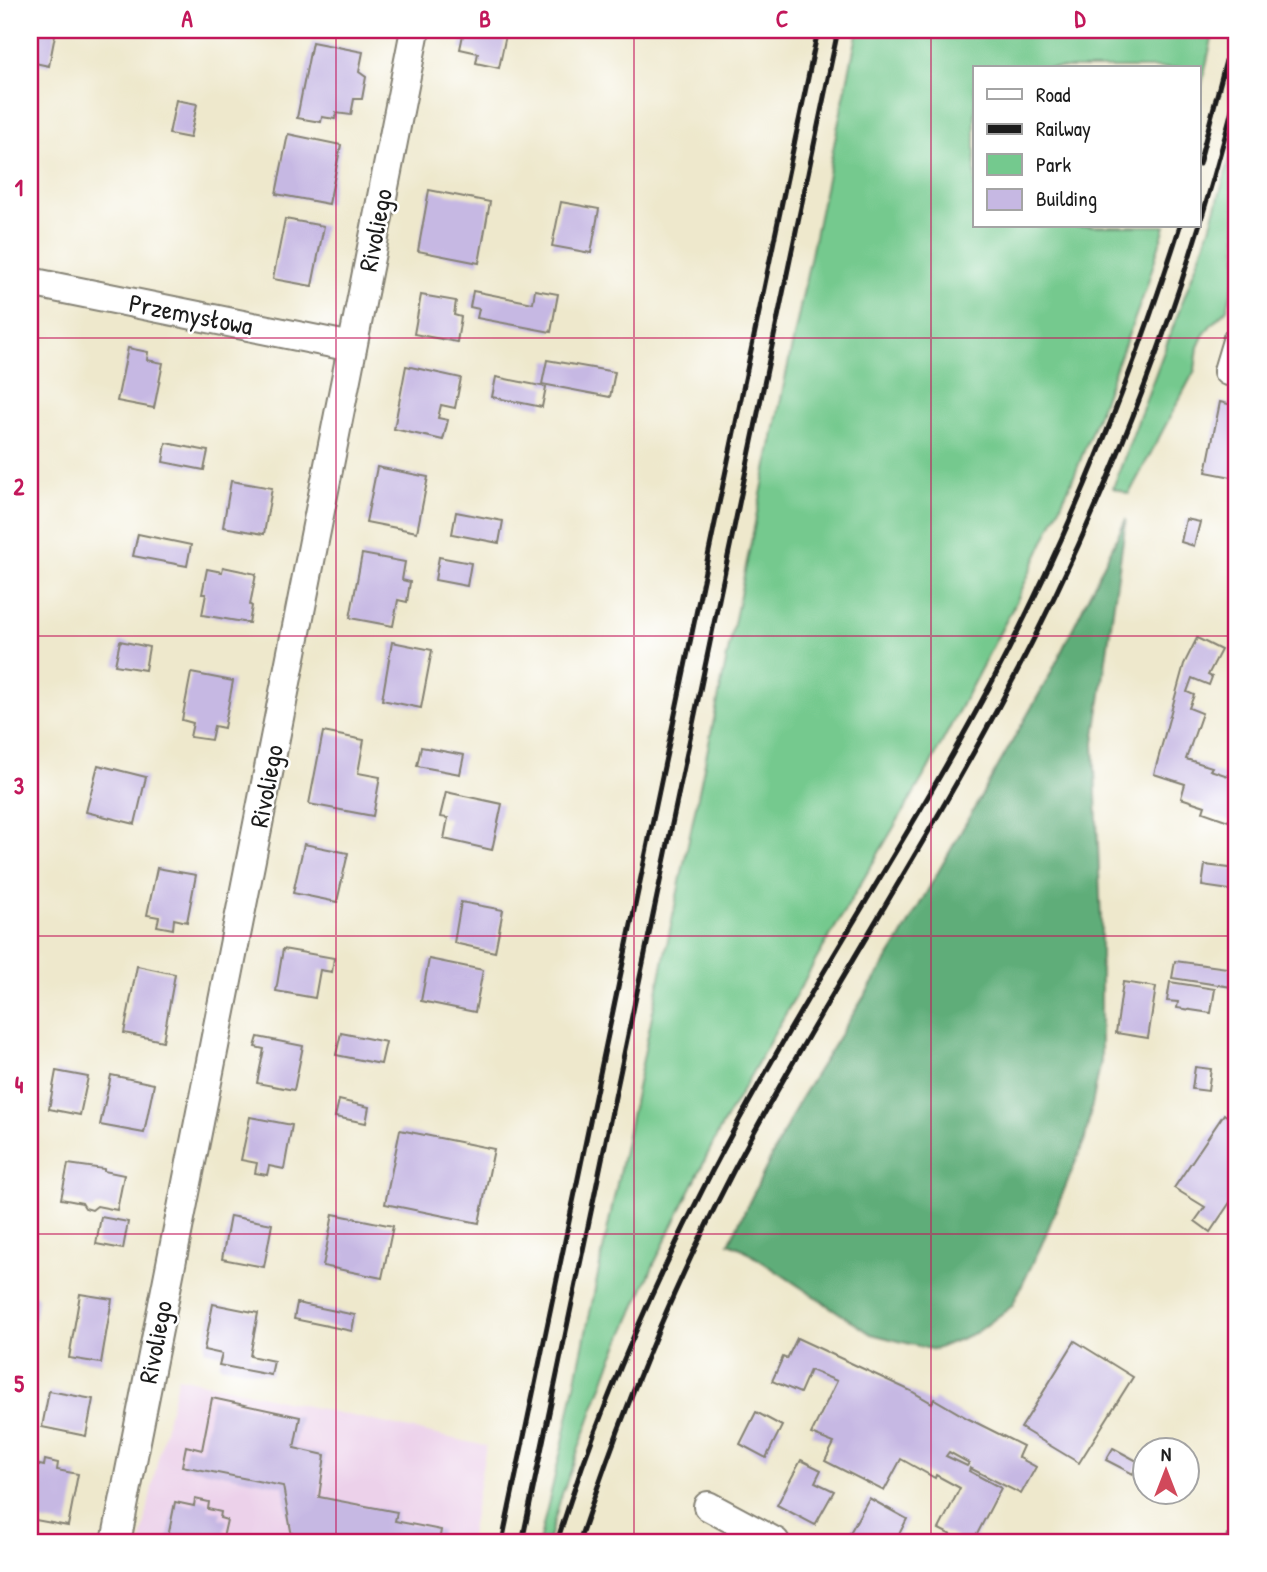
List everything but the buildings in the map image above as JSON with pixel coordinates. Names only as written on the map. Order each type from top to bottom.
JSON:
[{"type":"street","name":"Rivoliego","points":[[116,1542],[415,30]]},
{"type":"street","name":"Przemysłowa","points":[[30,282],[352,347]]},
{"type":"street","points":[[1228,371],[1237,341]]},
{"type":"street","points":[[708,1506],[775,1542]]},
{"type":"shaded area","points":[[178,1377],[486,1446],[469,1542],[141,1542]]},
{"type":"green space","points":[[858,30],[1214,30],[1200,93],[1200,66],[973,66],[973,228],[1164,228],[1146,289],[1075,474],[1017,600],[928,769],[719,1131],[654,1264],[610,1364],[561,1497],[548,1542],[539,1542],[563,1442]]},
{"type":"green space","points":[[1237,133],[1237,271],[1227,309],[1203,336],[1198,347],[1195,370],[1129,494],[1113,488],[1210,228]]},
{"type":"green space","points":[[1126,519],[1094,743],[1101,922],[1101,1061],[1085,1139],[1041,1246],[1012,1306],[977,1332],[934,1350],[871,1334],[743,1249],[729,1243],[800,1099],[900,939],[1050,675]]},
{"type":"railway","points":[[502,1542],[818,30]]},
{"type":"railway","points":[[522,1542],[838,30]]},
{"type":"railway","points":[[1200,160],[1234,30]]},
{"type":"railway","points":[[1200,222],[1237,90]]},
{"type":"railway","points":[[557,1542],[601,1416],[626,1354],[712,1172],[776,1054],[967,727],[1048,569],[1097,457],[1141,343],[1179,228]]},
{"type":"railway","points":[[579,1542],[635,1386],[678,1285],[726,1185],[815,1024],[977,746],[1079,544],[1140,396],[1198,228]]}]
